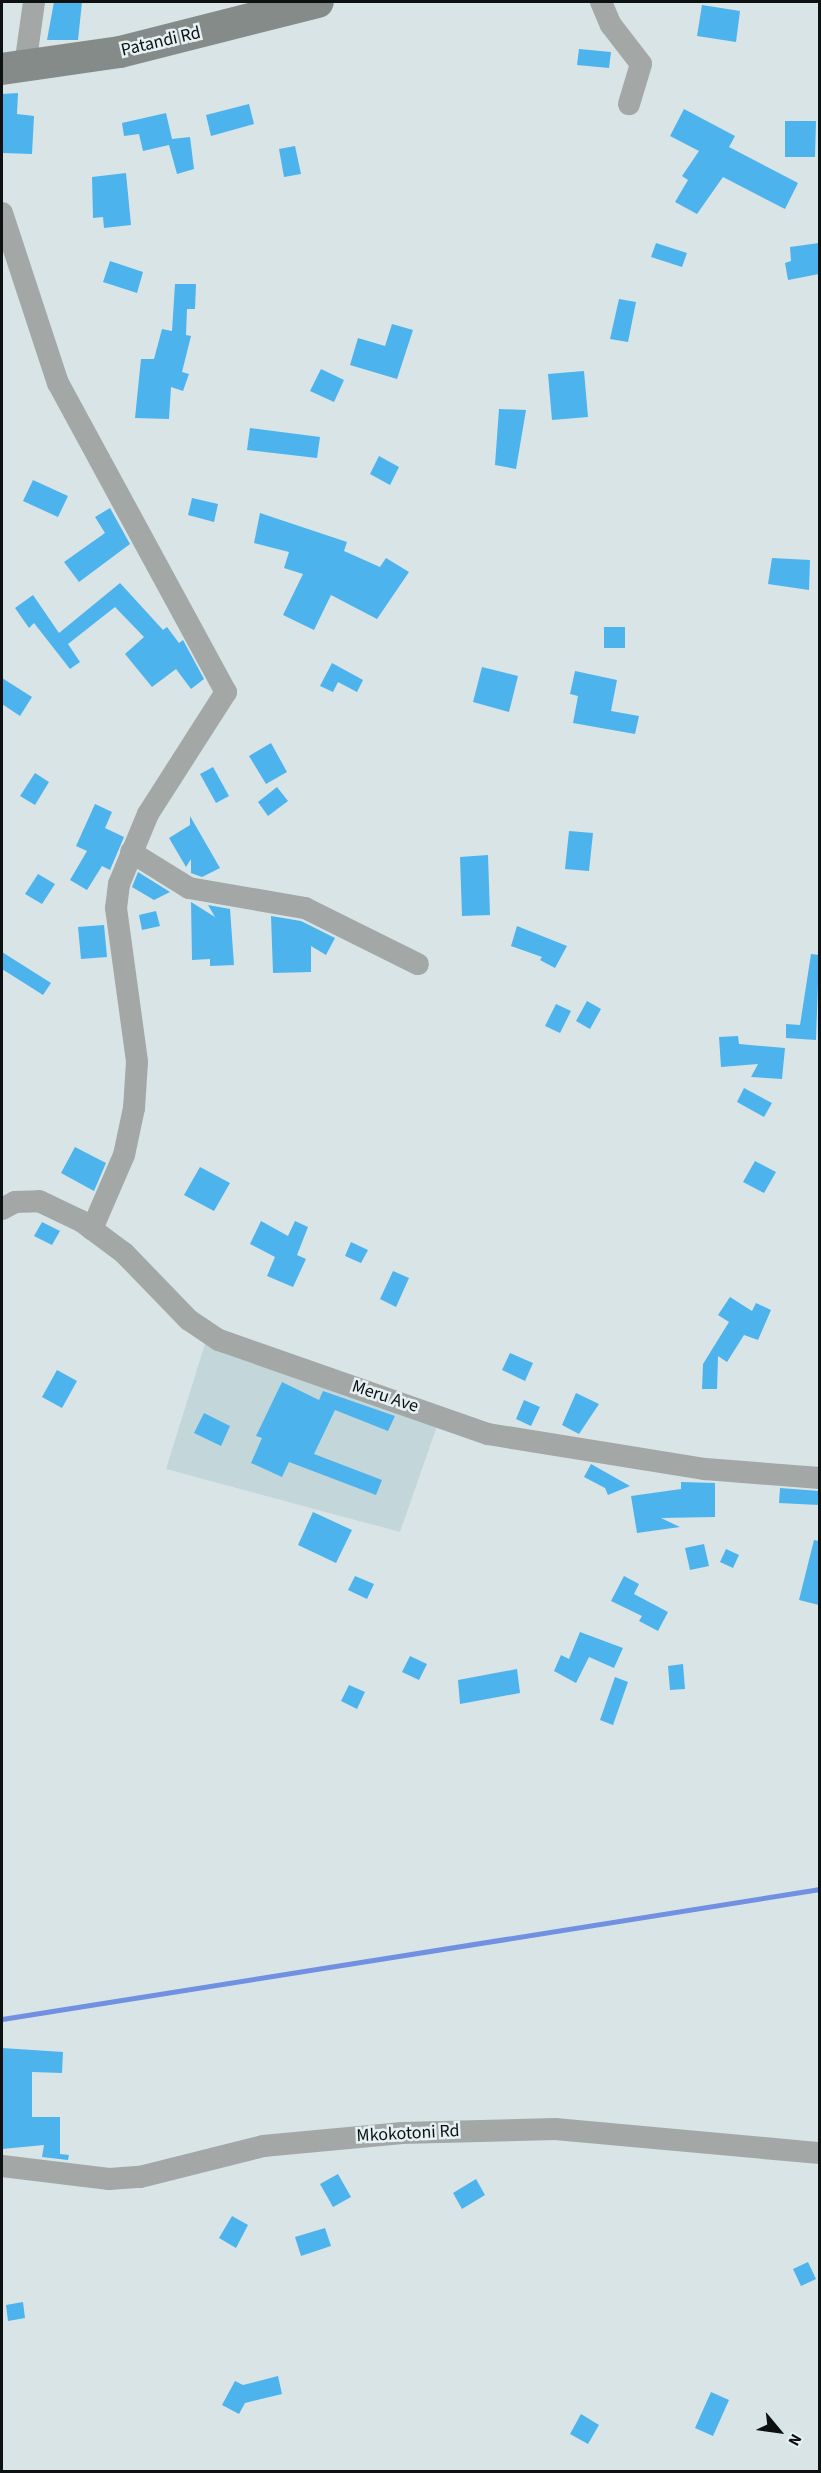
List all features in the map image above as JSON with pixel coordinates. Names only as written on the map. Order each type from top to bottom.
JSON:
[{"type":"street","points":[[13,68],[34,2]]},
{"type":"street","name":"Patandi Rd","points":[[13,68],[120,52],[276,7],[318,2]]},
{"type":"street","points":[[601,2],[611,25],[641,64],[628,104]]},
{"type":"street","points":[[2,213],[58,383],[225,686],[225,697],[148,814],[131,852],[116,908],[137,1062],[134,1108],[124,1155],[92,1229]]},
{"type":"street","points":[[131,852],[189,888],[305,908],[418,964]]},
{"type":"street","name":"Meru Ave","points":[[2,1209],[15,1202],[39,1201],[92,1229],[124,1253],[202,1331],[219,1340],[488,1434],[705,1469],[819,1478]]},
{"type":"street","name":"Mkokotoni Rd","points":[[2,2166],[109,2180],[140,2177],[263,2146],[402,2133],[555,2129],[819,2153]]},
{"type":"shaded area","points":[[205,1344],[437,1426],[400,1532],[166,1469]]},
{"type":"building","points":[[54,2],[82,2],[78,40],[47,40]]},
{"type":"building","points":[[702,5],[740,11],[736,42],[697,36]]},
{"type":"building","points":[[579,49],[611,52],[609,68],[577,65]]},
{"type":"building","points":[[18,93],[17,114],[34,116],[32,154],[2,153],[2,94]]},
{"type":"building","points":[[249,104],[254,124],[211,136],[206,115]]},
{"type":"building","points":[[684,109],[735,136],[729,147],[798,183],[785,209],[723,177],[697,214],[675,202],[688,180],[682,176],[699,151],[670,136]]},
{"type":"building","points":[[166,113],[172,139],[190,137],[194,169],[177,174],[169,145],[143,151],[139,134],[124,136],[122,123]]},
{"type":"building","points":[[785,121],[816,121],[815,157],[785,157]]},
{"type":"building","points":[[295,146],[301,174],[284,177],[279,149]]},
{"type":"building","points":[[126,173],[131,225],[104,228],[103,217],[93,218],[92,177]]},
{"type":"building","points":[[656,243],[687,253],[682,267],[651,257]]},
{"type":"building","points":[[819,243],[819,274],[788,280],[785,263],[791,261],[790,247]]},
{"type":"building","points":[[110,261],[143,272],[137,293],[103,282]]},
{"type":"building","points":[[175,284],[196,284],[195,309],[187,309],[186,335],[191,336],[182,372],[189,374],[183,391],[171,387],[169,419],[135,418],[141,359],[154,359],[162,329],[172,331]]},
{"type":"building","points":[[619,299],[636,302],[628,342],[610,339]]},
{"type":"building","points":[[392,324],[413,330],[397,379],[350,365],[358,338],[385,346]]},
{"type":"building","points":[[321,369],[344,380],[334,402],[310,391]]},
{"type":"building","points":[[584,371],[588,417],[552,420],[548,374]]},
{"type":"building","points":[[499,409],[526,410],[516,469],[495,465]]},
{"type":"building","points":[[250,428],[320,437],[317,458],[247,450]]},
{"type":"building","points":[[379,456],[399,467],[390,485],[370,474]]},
{"type":"building","points":[[33,480],[68,496],[58,517],[23,501]]},
{"type":"building","points":[[192,498],[218,504],[214,522],[188,515]]},
{"type":"building","points":[[110,508],[130,544],[79,582],[64,562],[105,533],[95,517]]},
{"type":"building","points":[[260,513],[347,542],[344,551],[380,567],[386,558],[409,572],[377,619],[331,595],[314,630],[283,615],[303,574],[284,568],[289,552],[254,543]]},
{"type":"building","points":[[772,558],[810,560],[809,590],[768,584]]},
{"type":"building","points":[[120,583],[163,630],[167,627],[179,643],[183,640],[204,679],[191,689],[176,669],[152,687],[125,654],[144,637],[115,607],[68,644],[80,662],[70,669],[34,623],[29,628],[15,608],[33,595],[59,633]]},
{"type":"building","points":[[604,627],[625,627],[625,648],[604,648]]},
{"type":"building","points":[[332,663],[363,680],[357,692],[338,682],[333,692],[320,686]]},
{"type":"building","points":[[482,667],[518,676],[509,712],[473,702]]},
{"type":"building","points":[[575,671],[617,680],[611,711],[639,716],[635,734],[573,723],[578,696],[570,694]]},
{"type":"building","points":[[2,678],[32,697],[20,716],[2,704]]},
{"type":"building","points":[[271,743],[287,772],[266,784],[249,756]]},
{"type":"building","points":[[213,767],[229,796],[216,803],[200,774]]},
{"type":"building","points":[[35,773],[49,782],[35,805],[20,796]]},
{"type":"building","points":[[277,787],[288,801],[268,816],[258,802]]},
{"type":"building","points":[[95,804],[112,812],[105,828],[124,837],[110,870],[102,866],[87,890],[70,880],[87,851],[76,846]]},
{"type":"building","points":[[190,816],[220,868],[202,877],[191,873],[191,859],[186,867],[169,838],[190,825]]},
{"type":"building","points":[[569,831],[593,833],[589,871],[565,869]]},
{"type":"building","points":[[488,855],[490,915],[462,916],[460,857]]},
{"type":"building","points":[[138,872],[170,892],[154,900],[132,887]]},
{"type":"building","points":[[38,874],[55,884],[42,904],[25,894]]},
{"type":"building","points":[[191,902],[215,917],[208,905],[230,909],[234,965],[210,966],[210,959],[192,960]]},
{"type":"building","points":[[156,911],[160,926],[142,930],[139,915]]},
{"type":"building","points":[[271,916],[301,921],[335,938],[326,955],[311,946],[311,972],[273,973]]},
{"type":"building","points":[[104,925],[107,957],[81,959],[78,927]]},
{"type":"building","points":[[517,926],[567,946],[555,968],[540,960],[542,957],[511,946]]},
{"type":"building","points":[[2,952],[51,983],[43,995],[2,969]]},
{"type":"building","points":[[811,954],[819,955],[816,1040],[786,1038],[786,1024],[800,1025]]},
{"type":"building","points":[[587,1001],[601,1009],[590,1029],[576,1021]]},
{"type":"building","points":[[556,1004],[571,1011],[560,1033],[545,1026]]},
{"type":"building","points":[[738,1036],[739,1044],[785,1048],[782,1079],[751,1077],[758,1064],[721,1067],[719,1037]]},
{"type":"building","points":[[744,1088],[772,1103],[764,1117],[737,1102]]},
{"type":"building","points":[[75,1147],[106,1163],[94,1191],[61,1173]]},
{"type":"building","points":[[755,1161],[776,1172],[764,1193],[743,1182]]},
{"type":"building","points":[[200,1167],[230,1183],[214,1211],[184,1195]]},
{"type":"building","points":[[261,1221],[288,1236],[295,1221],[308,1227],[297,1255],[306,1259],[293,1287],[267,1276],[275,1257],[250,1244]]},
{"type":"building","points":[[42,1222],[60,1231],[52,1245],[34,1236]]},
{"type":"building","points":[[351,1242],[368,1250],[361,1263],[345,1256]]},
{"type":"building","points":[[393,1271],[409,1278],[396,1307],[380,1299]]},
{"type":"building","points":[[730,1297],[752,1311],[756,1303],[771,1310],[758,1340],[744,1335],[727,1362],[718,1356],[717,1389],[702,1389],[703,1364],[729,1322],[718,1315]]},
{"type":"building","points":[[510,1353],[533,1363],[525,1381],[502,1370]]},
{"type":"building","points":[[57,1370],[77,1381],[62,1408],[42,1397]]},
{"type":"building","points":[[282,1382],[319,1400],[323,1391],[395,1416],[388,1431],[335,1410],[314,1454],[382,1480],[376,1495],[289,1462],[282,1477],[251,1463],[262,1438],[256,1436]]},
{"type":"building","points":[[576,1393],[599,1404],[579,1434],[562,1425]]},
{"type":"building","points":[[524,1400],[540,1407],[531,1426],[516,1419]]},
{"type":"building","points":[[204,1413],[230,1426],[221,1446],[194,1433]]},
{"type":"building","points":[[591,1464],[630,1486],[608,1495],[605,1488],[584,1477]]},
{"type":"building","points":[[681,1482],[715,1483],[715,1517],[661,1518],[680,1527],[637,1533],[631,1496],[681,1489]]},
{"type":"building","points":[[780,1488],[819,1491],[819,1505],[779,1503]]},
{"type":"building","points":[[313,1512],[352,1530],[336,1563],[298,1545]]},
{"type":"building","points":[[814,1540],[819,1541],[819,1605],[799,1600]]},
{"type":"building","points":[[704,1544],[709,1566],[690,1570],[685,1548]]},
{"type":"building","points":[[726,1549],[739,1555],[733,1568],[720,1562]]},
{"type":"building","points":[[355,1576],[374,1584],[367,1599],[348,1590]]},
{"type":"building","points":[[624,1576],[639,1584],[634,1594],[668,1612],[658,1631],[639,1621],[642,1616],[611,1601]]},
{"type":"building","points":[[580,1632],[623,1648],[614,1668],[589,1657],[576,1683],[554,1671],[561,1655],[569,1659]]},
{"type":"building","points":[[410,1656],[427,1664],[419,1680],[402,1672]]},
{"type":"building","points":[[683,1664],[685,1689],[670,1690],[668,1666]]},
{"type":"building","points":[[517,1669],[520,1693],[460,1704],[458,1680]]},
{"type":"building","points":[[615,1677],[628,1682],[613,1725],[600,1720]]},
{"type":"building","points":[[349,1685],[365,1692],[357,1709],[341,1701]]},
{"type":"building","points":[[2,2048],[63,2052],[62,2073],[32,2072],[32,2117],[60,2117],[60,2154],[69,2155],[68,2160],[42,2157],[44,2145],[2,2149]]},
{"type":"building","points":[[338,2174],[351,2197],[333,2207],[320,2184]]},
{"type":"building","points":[[476,2179],[485,2195],[462,2209],[453,2193]]},
{"type":"building","points":[[232,2216],[248,2225],[236,2248],[219,2238]]},
{"type":"building","points":[[325,2228],[331,2246],[301,2256],[295,2237]]},
{"type":"building","points":[[808,2262],[816,2279],[801,2286],[793,2269]]},
{"type":"building","points":[[23,2302],[25,2318],[8,2321],[6,2305]]},
{"type":"building","points":[[278,2376],[282,2394],[245,2403],[239,2414],[222,2405],[235,2381],[243,2385]]},
{"type":"building","points":[[711,2392],[729,2400],[713,2436],[695,2428]]},
{"type":"building","points":[[581,2414],[599,2425],[588,2444],[570,2434]]},
{"type":"waterway","points":[[2,2019],[820,1889]]}]
